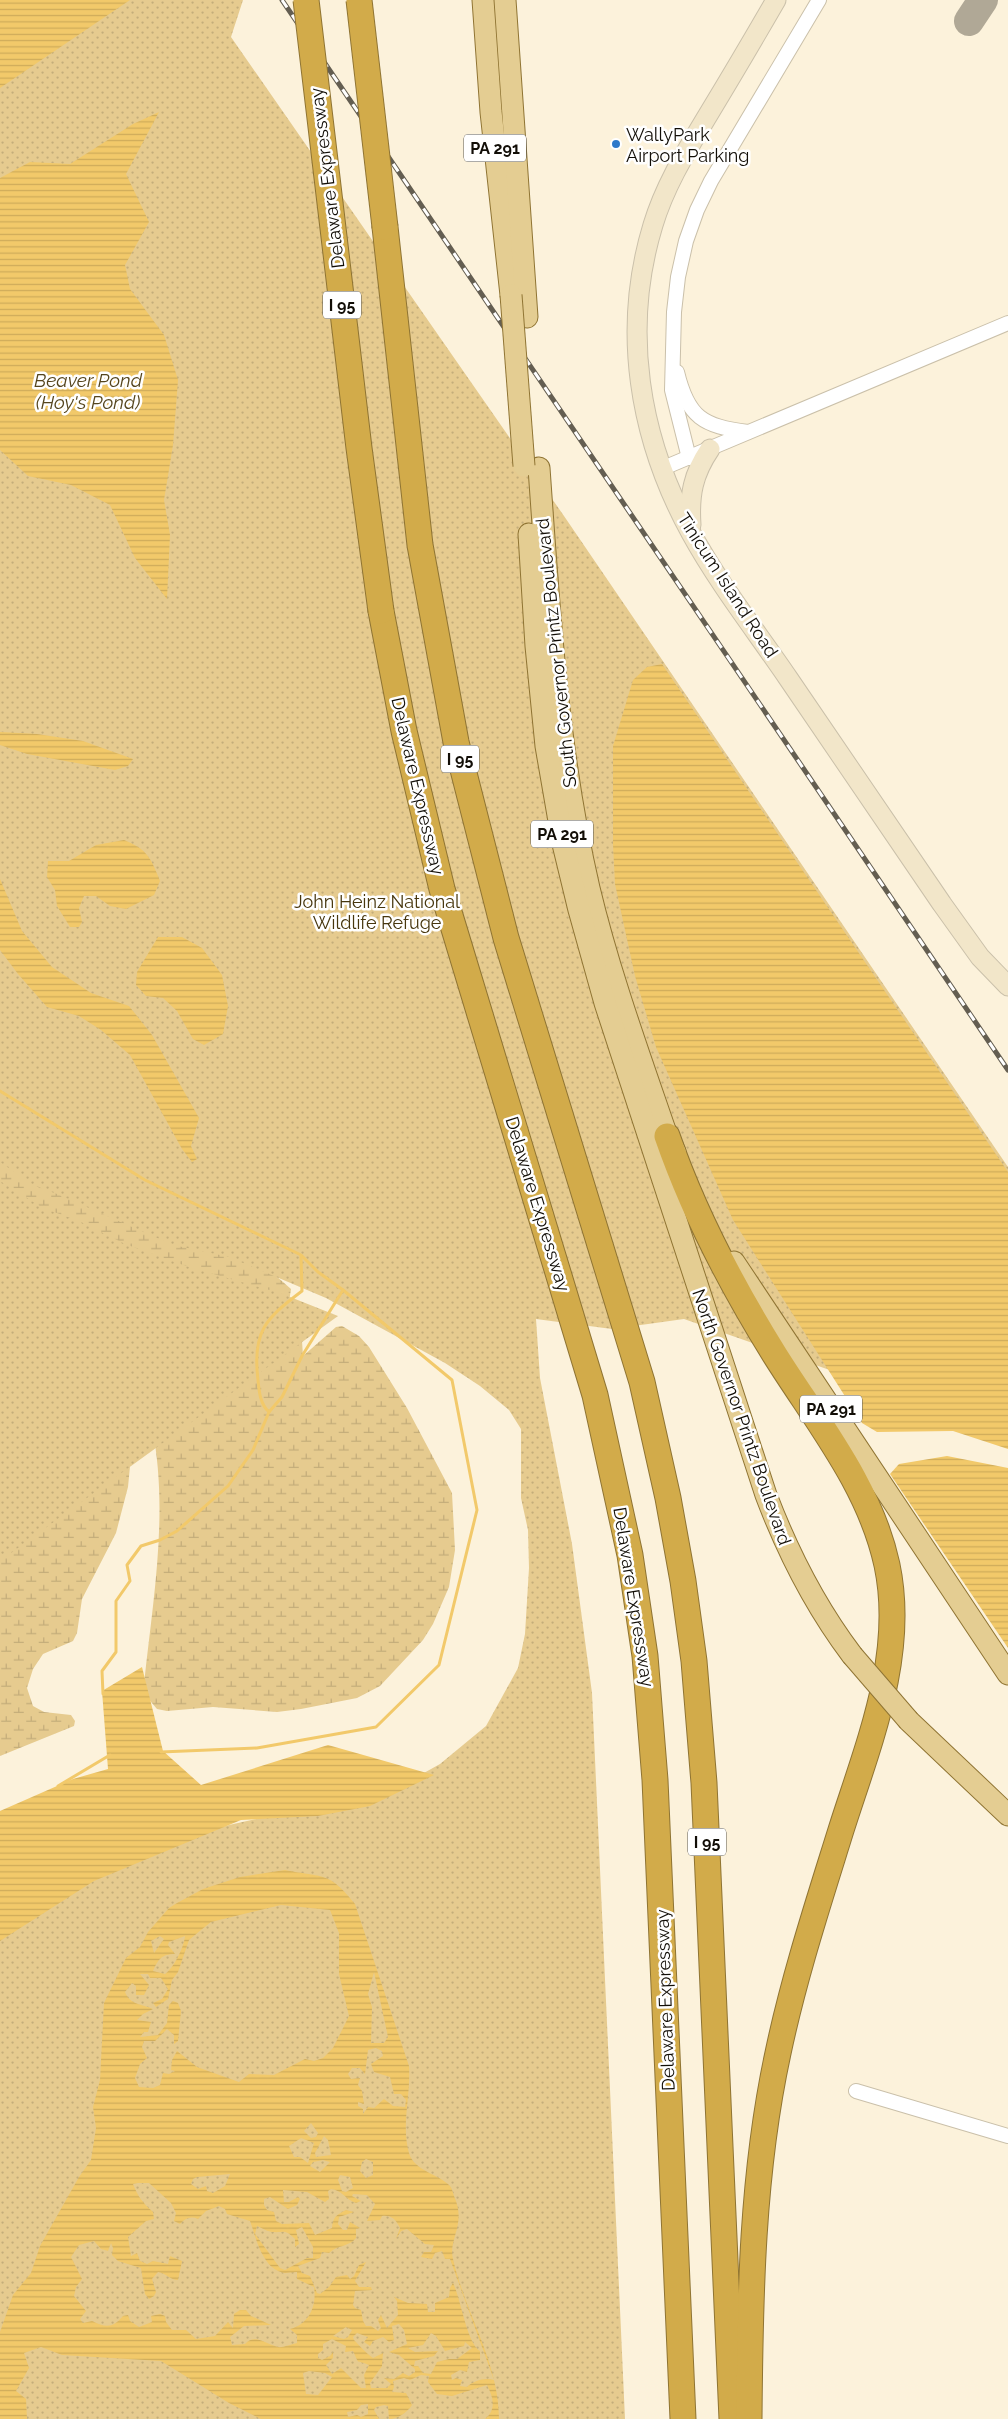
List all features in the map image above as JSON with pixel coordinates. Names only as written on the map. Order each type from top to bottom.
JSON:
[{"type":"highway","name":"Delaware Expressway","points":[[306,0],[364,488],[381,611],[396,691],[424,818],[451,921],[595,1395],[622,1516],[637,1596],[649,1698],[658,1820],[683,2419]]},
{"type":"highway","name":"I 95","points":[[359,0],[415,506],[448,705],[474,821],[495,899],[642,1382],[676,1540],[694,1662],[704,1784],[732,2419]]},
{"type":"highway","points":[[667,1136],[686,1190],[728,1276],[767,1342],[846,1464],[863,1496],[883,1550],[891,1602],[890,1653],[880,1703],[802,1958],[782,2032],[769,2098],[755,2215],[749,2419]]},
{"type":"main road","name":"South Governor Printz Boulevard","points":[[483,0],[491,112],[511,295],[541,706],[563,844],[590,954],[644,1125]]},
{"type":"main road","name":"South Governor Printz Boulevard","points":[[505,0],[545,555],[560,724],[584,862],[610,966],[667,1136],[710,1222],[744,1278],[1008,1674]]},
{"type":"main road","name":"North Governor Printz Boulevard","points":[[644,1125],[773,1514],[811,1595],[852,1655],[909,1721],[1003,1809]]},
{"type":"street","name":"Tinicum Island Road","points":[[776,0],[673,176],[659,207],[645,255],[637,304],[639,372],[647,420],[661,469],[692,534],[942,904],[980,957],[1008,986]]},
{"type":"street","points":[[689,458],[672,390],[674,312],[678,277],[696,210],[711,181],[819,0]]},
{"type":"street","points":[[661,469],[1008,323]]},
{"type":"street","points":[[673,357],[683,394],[695,414],[714,426],[749,432]]},
{"type":"street","points":[[692,534],[691,490],[696,474],[710,449]]},
{"type":"street","points":[[856,2091],[1008,2136]]},
{"type":"green space","name":"John Heinz National Wildlife Refuge","points":[[0,0],[243,0],[231,37],[564,516],[1008,1167],[1008,1420],[841,1374],[684,1319],[612,1329],[536,1319],[540,1378],[572,1544],[592,1693],[625,2419],[0,2419],[0,1892],[229,1825],[397,1788],[440,1764],[486,1726],[518,1668],[525,1634],[529,1568],[528,1530],[521,1498],[521,1429],[509,1410],[480,1386],[445,1363],[326,1298],[229,1257],[173,1245],[33,1185],[0,1162]]},
{"type":"green space","points":[[0,1156],[275,1275],[291,1289],[289,1302],[302,1341],[303,1356],[336,1327],[342,1326],[359,1336],[369,1347],[407,1408],[452,1493],[455,1550],[449,1587],[433,1624],[423,1640],[380,1686],[357,1698],[277,1712],[213,1707],[167,1711],[157,1709],[146,1696],[144,1684],[158,1556],[159,1523],[157,1459],[152,1427],[0,1327]]},
{"type":"green space","points":[[0,1181],[43,1208],[79,1221],[125,1244],[189,1267],[280,1293],[338,1316],[0,1561]]},
{"type":"green space","points":[[131,1456],[128,1487],[116,1533],[82,1599],[77,1633],[73,1641],[43,1654],[33,1669],[27,1688],[33,1706],[44,1712],[71,1715],[75,1721],[74,1726],[0,1756],[0,1466]]},
{"type":"water","points":[[0,0],[130,0],[0,88]]},
{"type":"water","name":"Beaver Pond (Hoy's Pond)","points":[[159,112],[126,174],[149,222],[125,265],[130,289],[164,335],[178,380],[173,445],[164,500],[170,535],[167,599],[135,558],[110,505],[71,485],[28,476],[0,450],[0,178],[30,162],[70,164],[133,124]]},
{"type":"water","points":[[662,664],[1008,1172],[1008,1449],[953,1431],[877,1432],[862,1423],[733,1220],[656,1047],[635,976],[615,884],[613,746],[633,680],[647,667]]},
{"type":"water","points":[[0,732],[37,734],[83,741],[133,759],[128,766],[115,770],[27,754],[0,745]]},
{"type":"water","points":[[124,840],[138,847],[151,860],[160,881],[154,895],[126,909],[110,906],[96,896],[84,896],[79,908],[82,922],[79,927],[70,927],[57,906],[55,890],[47,877],[48,861],[69,861],[96,845]]},
{"type":"water","points":[[0,879],[22,931],[52,967],[91,993],[129,1006],[152,1035],[199,1118],[191,1146],[197,1159],[192,1162],[182,1149],[130,1055],[101,1030],[79,1016],[47,1007],[0,950]]},
{"type":"water","points":[[158,937],[182,937],[202,948],[222,975],[228,1006],[223,1034],[204,1045],[193,1039],[177,1011],[163,998],[146,996],[136,985],[137,972]]},
{"type":"water","points":[[947,1456],[1008,1468],[1008,1648],[890,1474],[899,1464]]},
{"type":"water","points":[[142,1667],[163,1751],[201,1785],[328,1745],[434,1775],[370,1806],[318,1816],[241,1820],[94,1881],[0,1941],[0,1811],[73,1779],[108,1769],[102,1691]]},
{"type":"water","points":[[285,1870],[332,1881],[355,1904],[409,2066],[406,2132],[409,2153],[416,2164],[450,2186],[457,2206],[459,2215],[452,2252],[453,2259],[465,2299],[488,2358],[494,2380],[498,2398],[499,2419],[485,2419],[491,2411],[493,2403],[487,2385],[452,2396],[437,2394],[428,2382],[429,2376],[421,2375],[410,2380],[404,2378],[393,2381],[394,2387],[392,2392],[406,2393],[412,2405],[405,2413],[395,2418],[389,2419],[388,2406],[384,2405],[376,2407],[374,2410],[379,2419],[261,2419],[229,2403],[161,2361],[62,2355],[41,2347],[24,2353],[29,2368],[16,2391],[26,2399],[27,2419],[0,2419],[0,2332],[13,2295],[31,2273],[40,2246],[79,2177],[91,2160],[96,2128],[93,2107],[100,2080],[104,2003],[126,1958],[140,1947],[148,1932],[169,1908],[203,1889],[240,1877]],"holes":[[[281,1905],[330,1910],[339,1933],[339,1974],[349,2016],[333,2048],[323,2058],[314,2061],[305,2059],[274,2075],[249,2074],[239,2082],[197,2067],[177,2051],[172,2060],[171,2070],[175,2071],[169,2074],[163,2073],[160,2085],[153,2088],[139,2087],[135,2078],[140,2064],[147,2058],[142,2047],[144,2041],[155,2041],[167,2029],[174,2035],[174,2044],[178,2041],[181,2011],[178,2003],[173,2001],[169,2005],[167,2023],[158,2035],[140,2037],[144,2032],[148,2032],[151,2022],[137,2020],[143,2014],[153,2009],[133,2002],[125,1992],[132,1983],[136,1986],[136,1995],[144,1995],[149,1985],[140,1974],[148,1974],[150,1978],[161,1978],[168,1989],[162,1999],[153,2003],[156,2007],[168,1999],[172,1980],[178,1972],[189,1940],[211,1922]],[[160,1936],[164,1939],[154,1953],[151,1941]],[[185,1936],[183,1946],[172,1967],[165,1974],[153,1971],[161,1958],[166,1955],[175,1954],[168,1945],[169,1942]],[[374,1972],[388,2037],[384,2043],[371,2043],[372,2007],[368,1994]],[[376,2048],[382,2051],[383,2056],[371,2064],[374,2072],[390,2077],[394,2094],[401,2094],[406,2100],[405,2107],[393,2106],[384,2099],[374,2108],[368,2107],[363,2114],[363,2109],[358,2106],[358,2102],[364,2104],[362,2091],[358,2085],[360,2078],[351,2079],[348,2074],[352,2068],[360,2068],[365,2074],[368,2050]],[[311,2123],[318,2133],[316,2137],[311,2138],[304,2131]],[[324,2136],[328,2140],[331,2155],[316,2157],[315,2153]],[[301,2138],[314,2143],[308,2163],[300,2157],[294,2157],[289,2146]],[[366,2159],[373,2162],[373,2175],[366,2178],[360,2171],[362,2162]],[[323,2160],[330,2162],[320,2172],[310,2166],[313,2162]],[[230,2174],[225,2186],[213,2193],[207,2191],[206,2186],[198,2189],[191,2184],[193,2179],[197,2177]],[[340,2175],[350,2177],[353,2188],[346,2192],[342,2191],[338,2180]],[[149,2183],[171,2203],[176,2213],[174,2221],[180,2224],[188,2218],[198,2219],[206,2211],[219,2206],[225,2209],[227,2214],[250,2221],[261,2252],[271,2266],[277,2271],[285,2273],[297,2272],[297,2279],[314,2287],[313,2307],[307,2319],[297,2327],[290,2329],[297,2335],[297,2343],[280,2347],[253,2339],[245,2344],[232,2345],[230,2337],[244,2326],[271,2325],[251,2316],[246,2310],[240,2310],[234,2314],[233,2328],[228,2322],[215,2336],[196,2339],[186,2330],[172,2330],[166,2322],[165,2316],[160,2314],[151,2316],[152,2322],[139,2327],[130,2321],[128,2315],[123,2316],[116,2323],[109,2326],[92,2321],[83,2323],[80,2319],[86,2311],[74,2296],[76,2287],[82,2279],[71,2257],[79,2245],[94,2241],[101,2249],[108,2251],[111,2243],[113,2248],[112,2255],[118,2261],[141,2268],[145,2294],[149,2299],[156,2292],[152,2279],[158,2272],[178,2280],[182,2261],[170,2256],[168,2264],[153,2261],[147,2264],[140,2261],[137,2253],[131,2256],[128,2237],[146,2221],[154,2219],[153,2212],[144,2203],[133,2184]],[[331,2189],[338,2191],[356,2203],[361,2201],[352,2196],[353,2194],[367,2195],[375,2204],[367,2221],[380,2220],[382,2216],[391,2217],[400,2228],[396,2239],[401,2231],[407,2229],[425,2244],[434,2245],[431,2252],[424,2252],[421,2257],[432,2259],[435,2253],[442,2251],[445,2259],[450,2259],[494,2380],[479,2380],[467,2387],[460,2386],[462,2380],[456,2378],[452,2380],[451,2375],[460,2370],[467,2372],[469,2362],[480,2360],[480,2351],[471,2340],[453,2283],[450,2288],[449,2297],[435,2303],[435,2312],[428,2312],[427,2304],[408,2303],[394,2297],[397,2301],[398,2315],[387,2328],[381,2315],[378,2320],[381,2328],[378,2331],[371,2326],[366,2326],[361,2310],[353,2305],[355,2291],[372,2290],[371,2287],[359,2287],[355,2281],[366,2262],[359,2265],[354,2276],[350,2279],[347,2275],[336,2277],[329,2287],[320,2294],[317,2293],[310,2276],[302,2273],[298,2266],[320,2258],[322,2252],[329,2253],[353,2241],[356,2238],[356,2229],[360,2228],[350,2222],[347,2230],[343,2230],[338,2224],[339,2217],[354,2212],[346,2210],[340,2213],[334,2219],[332,2228],[315,2235],[309,2223],[282,2224],[276,2221],[274,2212],[267,2210],[264,2205],[264,2199],[270,2197],[288,2209],[297,2205],[300,2199],[298,2197],[289,2202],[284,2202],[283,2190],[307,2192],[325,2202],[329,2199],[328,2191]],[[257,2226],[271,2232],[288,2233],[295,2239],[295,2247],[299,2244],[296,2230],[302,2227],[313,2247],[313,2258],[307,2258],[285,2270],[280,2268],[255,2234]],[[399,2324],[404,2330],[407,2344],[389,2352],[399,2355],[415,2369],[415,2372],[409,2376],[403,2373],[394,2379],[384,2378],[391,2384],[387,2388],[371,2388],[370,2383],[382,2366],[383,2353],[373,2358],[365,2352],[353,2337],[357,2333],[368,2337],[364,2342],[370,2346],[373,2341],[383,2337],[389,2342],[394,2340],[392,2326]],[[346,2327],[352,2330],[348,2337],[344,2339],[333,2336]],[[431,2333],[436,2336],[445,2351],[464,2346],[465,2342],[472,2348],[457,2359],[437,2362],[431,2374],[423,2373],[418,2366],[414,2366],[415,2361],[434,2356],[438,2351],[415,2352],[408,2348],[423,2345]],[[332,2339],[346,2346],[345,2352],[353,2351],[358,2361],[369,2365],[364,2375],[366,2388],[361,2388],[341,2368],[332,2374],[326,2365],[333,2358],[333,2352],[322,2360],[318,2358],[318,2354],[323,2350],[323,2344]],[[309,2371],[325,2373],[332,2377],[318,2395],[306,2394],[303,2373]],[[368,2404],[368,2414],[361,2417],[357,2415],[348,2417],[347,2412],[357,2410],[361,2405]]]},
{"type":"waterway","points":[[0,1091],[145,1180],[301,1255],[318,1272],[343,1290],[452,1380],[477,1510],[439,1665],[376,1727],[257,1748],[161,1752]]},
{"type":"waterway","points":[[269,1412],[262,1401],[259,1389],[257,1350],[264,1328],[270,1319],[302,1291],[301,1256]]},
{"type":"waterway","points":[[103,1694],[102,1671],[116,1652],[116,1601],[130,1581],[127,1565],[141,1546],[160,1540],[177,1531],[228,1486],[253,1450],[269,1412],[282,1397],[302,1356],[343,1290]]},
{"type":"waterway","points":[[58,1786],[110,1755]]},
{"type":"taxiway","points":[[969,21],[983,0]]},
{"type":"railway","points":[[282,0],[1008,1070]]},
{"type":"place","name":"WallyPark Airport Parking","points":[[616,144]]}]
